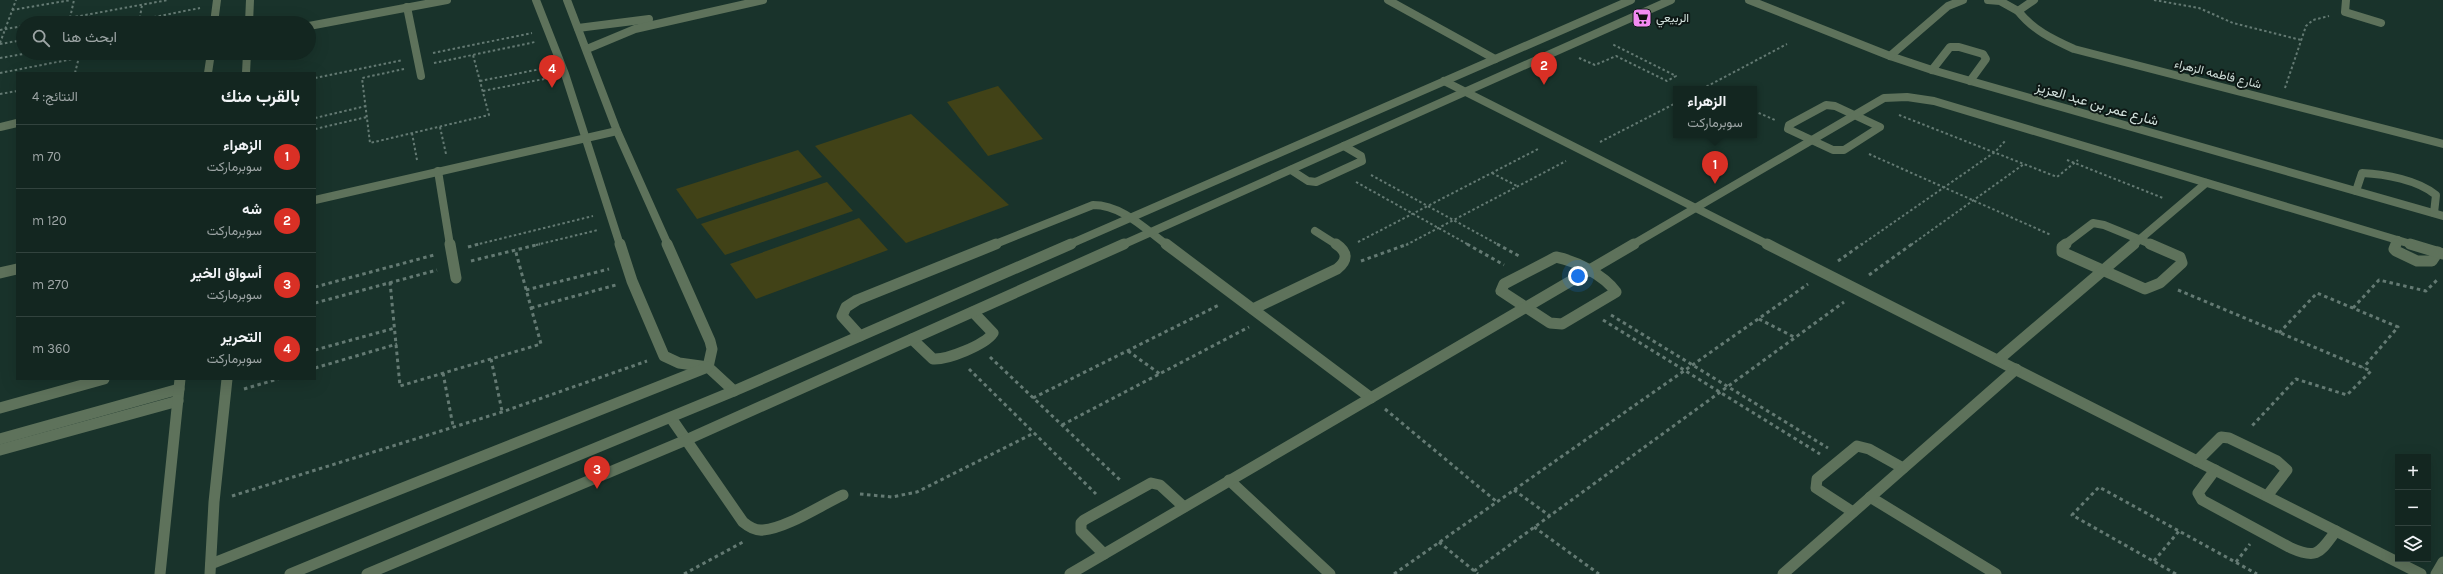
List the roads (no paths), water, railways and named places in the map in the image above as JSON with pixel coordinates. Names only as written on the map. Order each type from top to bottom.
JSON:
[{"type":"street","points":[[249,16],[250,0]]},
{"type":"street","points":[[316,25],[446,0]]},
{"type":"street","points":[[536,0],[553,39],[565,74],[584,138],[632,281],[664,356],[688,365],[708,367],[734,391]]},
{"type":"street","points":[[567,0],[587,49],[617,131],[710,341],[712,349],[708,367]]},
{"type":"street","points":[[578,28],[635,22],[735,0]]},
{"type":"street","points":[[587,49],[635,29],[763,0]]},
{"type":"street","points":[[1388,0],[1495,59]]},
{"type":"street","points":[[290,574],[671,418],[1631,0]]},
{"type":"street","points":[[367,574],[686,440],[1671,0]]},
{"type":"street","name":"شارع عمر بن عبد العزيز","points":[[1749,0],[1890,56],[1932,70],[2443,216]]},
{"type":"street","points":[[1890,56],[1948,6],[1963,0]]},
{"type":"street","points":[[1988,0],[2000,1],[2018,11],[2034,0]]},
{"type":"street","points":[[2346,0],[2344,10],[2349,15],[2380,23]]},
{"type":"street","points":[[215,16],[216,2]]},
{"type":"street","points":[[407,8],[421,76]]},
{"type":"street","name":"شارع فاطمه الزهراء","points":[[2018,11],[2027,24],[2046,37],[2074,49],[2443,144]]},
{"type":"street","points":[[1932,70],[1950,47],[1959,47],[1983,54],[1986,59],[1970,81]]},
{"type":"street","points":[[208,72],[210,60]]},
{"type":"street","points":[[246,72],[247,60]]},
{"type":"street","points":[[1444,81],[2421,574]]},
{"type":"street","points":[[1074,573],[1229,480],[1813,141],[1884,98],[1914,98],[1934,101],[2022,128],[2398,240],[2441,253],[2432,262],[2417,260],[2394,249],[2398,240]]},
{"type":"street","points":[[1826,105],[1835,106],[1857,115],[1877,124],[1880,128],[1838,151],[1788,129],[1789,125],[1826,105]]},
{"type":"street","points":[[0,127],[16,124]]},
{"type":"street","points":[[316,200],[449,168],[617,131]]},
{"type":"street","points":[[1291,170],[1312,182],[1354,165],[1363,158],[1344,146]]},
{"type":"street","points":[[438,171],[456,278]]},
{"type":"street","points":[[2356,191],[2360,174],[2366,173],[2422,188],[2436,196],[2434,213]]},
{"type":"street","points":[[1998,360],[2141,240],[2206,183]]},
{"type":"street","points":[[860,336],[842,316],[846,307],[857,300],[1093,205],[1106,205],[1131,218],[1371,398]]},
{"type":"street","points":[[2093,223],[2104,225],[2141,240],[2174,254],[2183,261],[2161,283],[2152,289],[2145,289],[2103,272],[2060,250],[2093,223]]},
{"type":"street","points":[[1253,309],[1337,269],[1344,263],[1346,256],[1343,249],[1315,231]]},
{"type":"street","points":[[1561,257],[1588,271],[1611,284],[1616,292],[1567,322],[1556,324],[1526,308],[1500,290],[1504,284],[1551,258],[1561,257]]},
{"type":"street","points":[[0,273],[16,269]]},
{"type":"street","points":[[912,339],[930,358],[935,360],[977,344],[991,336],[993,333],[973,312]]},
{"type":"street","points":[[227,380],[214,502],[211,569],[708,367]]},
{"type":"street","points":[[1784,574],[2016,369]]},
{"type":"street","points":[[0,408],[100,380]]},
{"type":"street","points":[[0,439],[179,390]]},
{"type":"street","points":[[0,450],[179,390]]},
{"type":"street","points":[[160,574],[179,390]]},
{"type":"street","points":[[671,418],[743,522],[751,529],[764,530],[778,525],[842,495]]},
{"type":"street","points":[[2197,461],[2221,437],[2237,442],[2277,461],[2287,470],[2267,496]]},
{"type":"street","points":[[1854,512],[1816,488],[1817,479],[1853,448],[1863,447],[1903,468]]},
{"type":"street","points":[[2215,470],[2200,488],[2198,493],[2202,500],[2292,548],[2304,554],[2316,555],[2321,551],[2336,531]]},
{"type":"street","points":[[1229,480],[1330,574]]},
{"type":"street","points":[[1104,554],[1080,527],[1084,520],[1151,483],[1156,483],[1184,507]]},
{"type":"street","points":[[1870,497],[1996,574]]},
{"type":"street","points":[[2436,574],[2443,562]]},
{"type":"place","name":"الربيعي","points":[[1642,18]]},
{"type":"place","name":"شه","points":[[1544,85]]},
{"type":"place","name":"التحرير","points":[[552,88]]},
{"type":"place","name":"الزهراء","points":[[1715,184]]},
{"type":"place","name":"أسواق الخير","points":[[597,489]]}]
